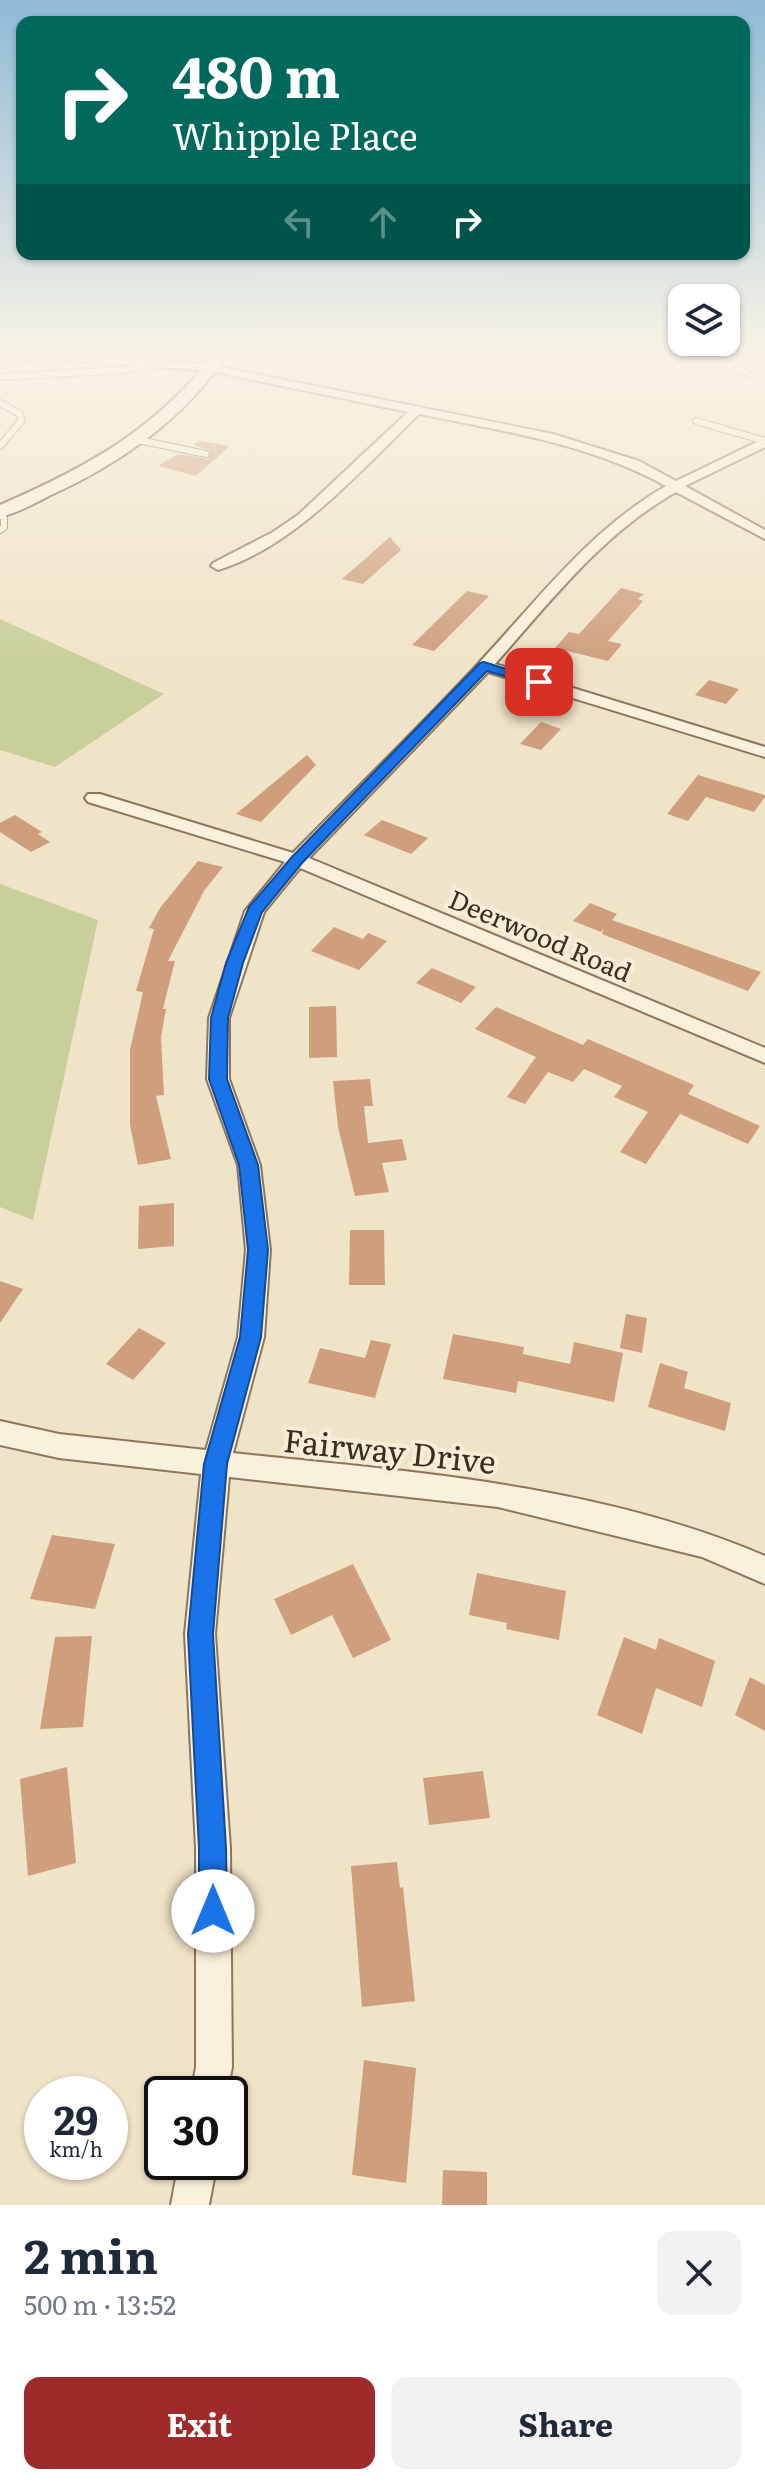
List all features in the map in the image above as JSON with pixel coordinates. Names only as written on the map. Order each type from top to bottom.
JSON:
[{"type":"main road","points":[[0,514],[110,458]]},
{"type":"street","points":[[218,566],[278,535],[303,518],[366,458]]},
{"type":"street","points":[[618,458],[678,485],[765,535]]},
{"type":"street","points":[[212,2076],[213,1848],[200,1634],[216,1464],[251,1337],[258,1250],[249,1165],[218,1079],[219,1018],[235,963],[255,911],[297,860],[484,666],[598,540],[636,509],[732,458]]},
{"type":"street","points":[[484,666],[765,752]]},
{"type":"street","name":"Deerwood Road","points":[[94,798],[297,860],[765,1056]]},
{"type":"street","name":"Fairway Drive","points":[[0,1433],[59,1446],[498,1494],[705,1544],[765,1570]]},
{"type":"street","points":[[190,2205],[195,2180]]},
{"type":"lane","points":[[0,514],[4,518],[4,527],[0,530]]},
{"type":"green space","points":[[0,619],[164,694],[55,767],[0,750]]},
{"type":"green space","points":[[0,884],[98,920],[33,1220],[0,1207]]},
{"type":"building","points":[[172,458],[217,458],[196,476],[158,466]]},
{"type":"building","points":[[390,537],[401,550],[363,584],[342,579]]},
{"type":"building","points":[[621,588],[644,594],[638,599],[643,601],[608,641],[622,644],[608,661],[555,648],[569,632],[579,634]]},
{"type":"building","points":[[467,591],[489,596],[434,651],[412,645]]},
{"type":"building","points":[[709,680],[739,689],[726,704],[695,695]]},
{"type":"building","points":[[541,722],[561,729],[541,750],[520,744]]},
{"type":"building","points":[[307,755],[316,765],[261,822],[236,814]]},
{"type":"building","points":[[698,775],[765,797],[754,812],[706,797],[688,821],[667,814]]},
{"type":"building","points":[[15,815],[42,832],[38,834],[50,842],[31,852],[0,832],[0,823]]},
{"type":"building","points":[[382,820],[428,838],[411,854],[364,835]]},
{"type":"building","points":[[198,861],[223,867],[204,891],[168,961],[175,961],[163,1009],[166,1009],[161,1037],[164,1095],[156,1096],[171,1159],[138,1165],[130,1125],[130,1050],[143,992],[136,991],[154,929],[149,928],[160,908]]},
{"type":"building","points":[[590,903],[617,914],[612,920],[761,972],[748,991],[602,934],[604,929],[601,932],[573,921]]},
{"type":"building","points":[[334,927],[363,939],[368,933],[387,941],[359,970],[311,951]]},
{"type":"building","points":[[432,968],[476,987],[461,1003],[416,983]]},
{"type":"building","points":[[336,1006],[337,1057],[309,1058],[309,1007]]},
{"type":"building","points":[[496,1007],[583,1045],[588,1039],[694,1085],[688,1094],[760,1126],[748,1144],[680,1114],[646,1164],[620,1152],[648,1112],[614,1097],[622,1086],[584,1069],[573,1082],[548,1072],[525,1104],[507,1097],[536,1057],[475,1029]]},
{"type":"building","points":[[370,1079],[373,1106],[364,1106],[368,1143],[402,1139],[407,1160],[382,1163],[389,1192],[355,1196],[338,1127],[333,1081]]},
{"type":"building","points":[[174,1203],[174,1246],[138,1249],[139,1206]]},
{"type":"building","points":[[350,1230],[384,1230],[385,1285],[349,1285]]},
{"type":"building","points":[[0,1281],[23,1289],[0,1323]]},
{"type":"building","points":[[626,1314],[647,1318],[642,1353],[620,1348]]},
{"type":"building","points":[[139,1328],[166,1343],[133,1380],[106,1364]]},
{"type":"building","points":[[453,1334],[524,1347],[523,1354],[570,1364],[574,1342],[623,1353],[614,1402],[518,1381],[516,1393],[443,1379]]},
{"type":"building","points":[[371,1340],[391,1344],[375,1398],[308,1383],[320,1348],[365,1358]]},
{"type":"building","points":[[660,1363],[688,1372],[684,1388],[731,1403],[725,1431],[648,1407]]},
{"type":"building","points":[[52,1535],[115,1544],[95,1609],[30,1599]]},
{"type":"building","points":[[353,1564],[391,1640],[353,1658],[332,1615],[291,1635],[274,1599]]},
{"type":"building","points":[[477,1573],[566,1591],[559,1640],[506,1629],[507,1623],[469,1615]]},
{"type":"building","points":[[92,1636],[83,1727],[40,1729],[55,1637]]},
{"type":"building","points":[[624,1637],[656,1650],[659,1638],[715,1661],[702,1707],[656,1688],[642,1734],[597,1715]]},
{"type":"building","points":[[750,1677],[765,1685],[765,1731],[735,1715]]},
{"type":"building","points":[[67,1767],[76,1863],[28,1876],[20,1779]]},
{"type":"building","points":[[483,1771],[490,1818],[429,1825],[423,1778]]},
{"type":"building","points":[[397,1862],[400,1888],[403,1887],[415,2001],[362,2007],[351,1866]]},
{"type":"building","points":[[364,2060],[416,2068],[406,2183],[352,2175]]},
{"type":"building","points":[[443,2170],[487,2172],[487,2205],[442,2205]]},
{"type":"route","points":[[213,1911],[213,1848],[200,1634],[216,1464],[251,1337],[258,1250],[249,1165],[218,1079],[219,1018],[255,911],[297,860],[484,666],[539,682]]}]
